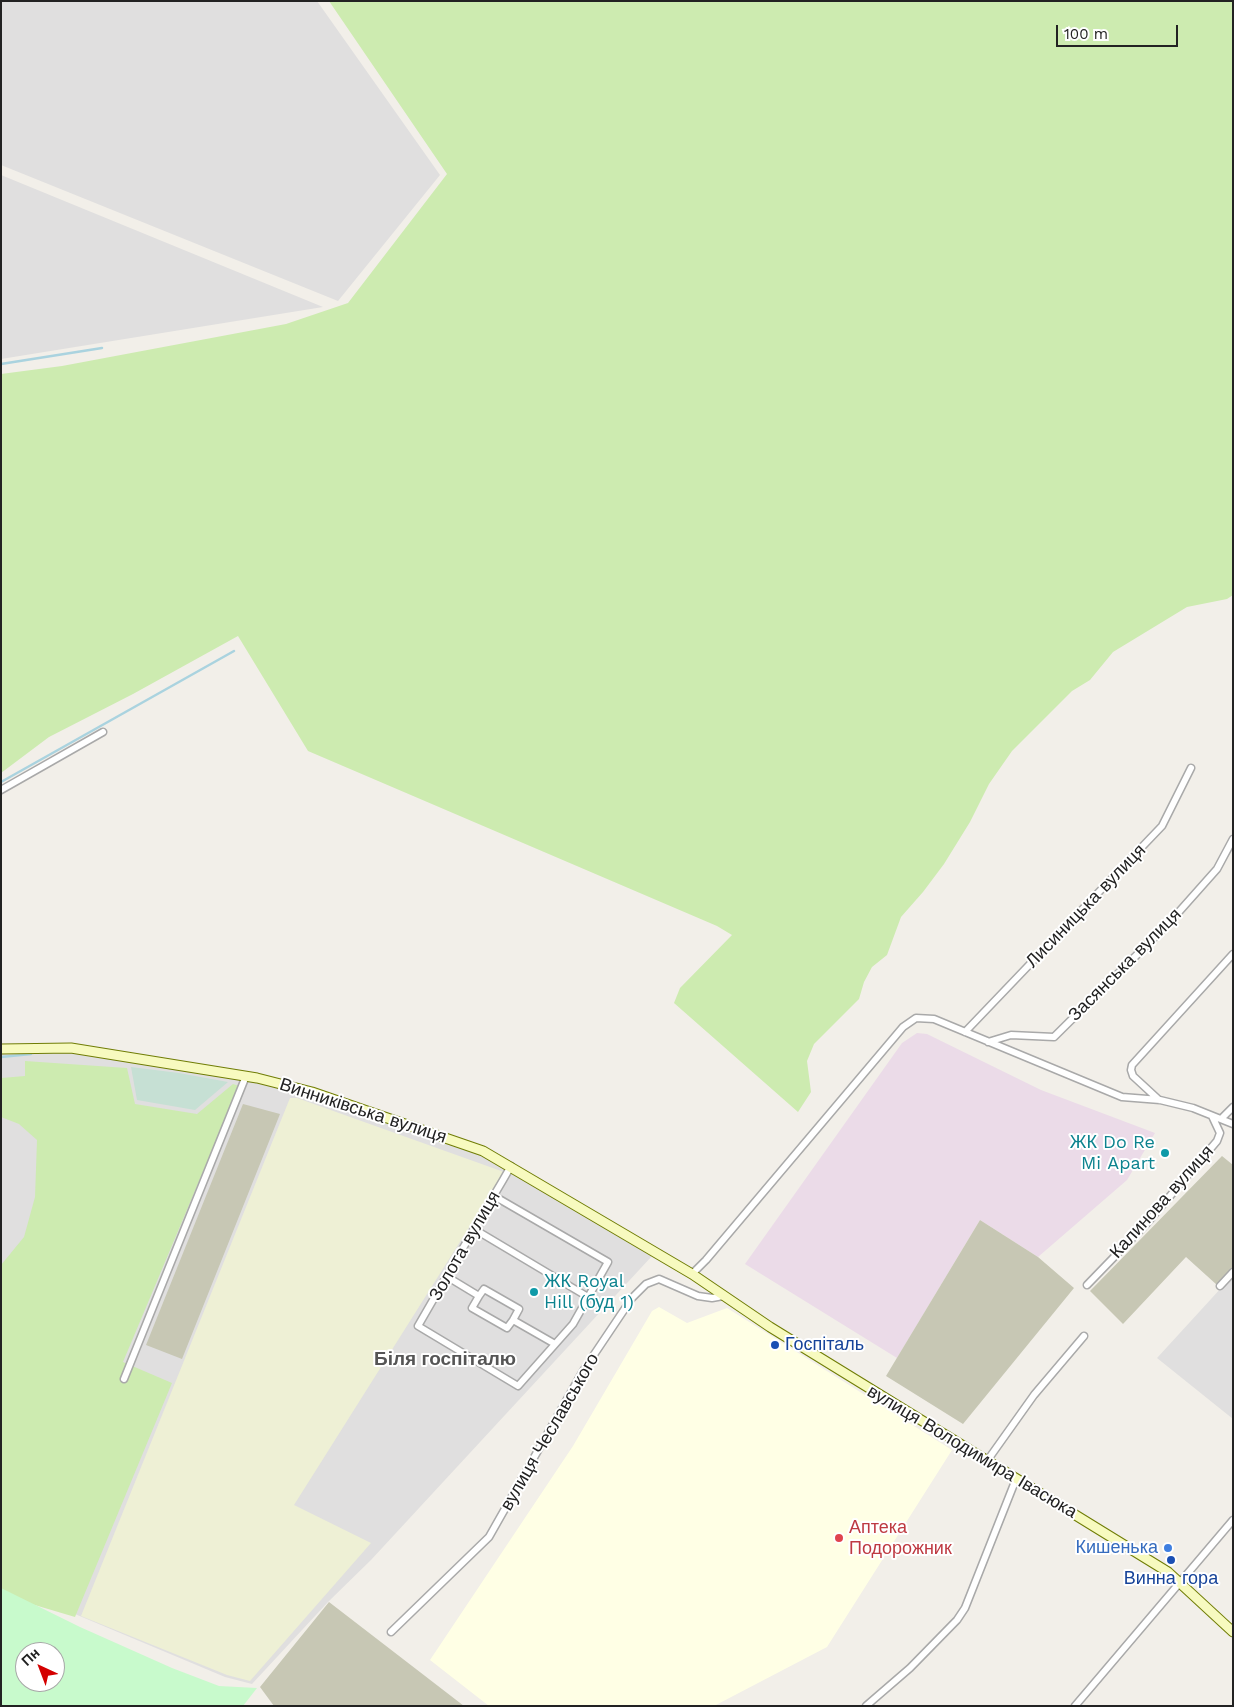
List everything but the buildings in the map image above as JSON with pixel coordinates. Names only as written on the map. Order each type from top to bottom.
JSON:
[{"type":"main road","name":"Винниківська вулиця","points":[[1,1049],[71,1048],[246,1076],[312,1092],[393,1118],[483,1151],[512,1166],[692,1274]]},
{"type":"main road","name":"вулиця Володимира Івасюка","points":[[692,1274],[726,1298],[1180,1581],[1233,1632]]},
{"type":"street","points":[[1,790],[103,732]]},
{"type":"street","name":"Лисиницька вулиця","points":[[965,1032],[1162,826],[1192,768]]},
{"type":"street","name":"Засянська вулиця","points":[[988,1042],[1010,1035],[1054,1037],[1169,922],[1218,869],[1233,839]]},
{"type":"street","points":[[1160,1100],[1133,1076],[1132,1065],[1233,954]]},
{"type":"street","points":[[692,1274],[909,1022],[923,1016],[1122,1097],[1160,1100],[1194,1108],[1233,1124]]},
{"type":"street","points":[[124,1379],[246,1076]]},
{"type":"street","points":[[1221,1120],[1233,1107]]},
{"type":"street","name":"Калинова вулиця","points":[[1087,1285],[1147,1222],[1217,1141],[1220,1133],[1211,1115]]},
{"type":"street","name":"Золота вулиця","points":[[512,1166],[418,1326],[518,1386],[554,1344]]},
{"type":"street","points":[[494,1196],[608,1262],[573,1324],[554,1344],[512,1320]]},
{"type":"street","points":[[474,1229],[588,1296]]},
{"type":"street","points":[[1220,1286],[1233,1272]]},
{"type":"street","points":[[446,1276],[479,1296]]},
{"type":"street","name":"вулиця Чеславського","points":[[391,1632],[489,1537],[583,1371],[632,1298],[646,1284],[659,1279],[698,1296],[726,1298]]},
{"type":"street","points":[[484,1289],[518,1309],[507,1328],[472,1308],[479,1296],[484,1289]]},
{"type":"street","points":[[987,1461],[1034,1395],[1084,1336]]},
{"type":"street","points":[[866,1706],[910,1668],[958,1620],[966,1608],[1016,1479]]},
{"type":"street","points":[[1075,1706],[1233,1520]]},
{"type":"shaded area","points":[[1,1],[317,1],[440,175],[338,301],[1,165]]},
{"type":"shaded area","points":[[1,175],[323,307],[1,359]]},
{"type":"shaded area","points":[[917,1033],[927,1034],[1041,1090],[1155,1133],[1127,1180],[1038,1257],[980,1220],[897,1358],[745,1264],[902,1043]]},
{"type":"shaded area","points":[[71,1048],[257,1078],[483,1151],[686,1275],[652,1256],[371,1560],[328,1602],[252,1684],[225,1677],[1,1583],[1,1049]]},
{"type":"shaded area","points":[[131,1067],[228,1082],[195,1110],[137,1100]]},
{"type":"shaded area","points":[[290,1098],[297,1098],[504,1172],[294,1505],[371,1543],[250,1681],[227,1675],[81,1616]]},
{"type":"shaded area","points":[[243,1104],[280,1114],[182,1359],[146,1345]]},
{"type":"shaded area","points":[[1222,1156],[1233,1165],[1233,1267],[1217,1285],[1186,1257],[1123,1324],[1090,1291]]},
{"type":"shaded area","points":[[980,1220],[1038,1257],[1074,1288],[963,1424],[886,1376]]},
{"type":"shaded area","points":[[1233,1275],[1233,1419],[1157,1358]]},
{"type":"shaded area","points":[[659,1307],[687,1323],[727,1308],[952,1450],[827,1647],[714,1706],[489,1706],[430,1660],[573,1446],[652,1311]]},
{"type":"shaded area","points":[[329,1602],[464,1706],[274,1706],[260,1687]]},
{"type":"green space","points":[[329,1],[1233,1],[1233,595],[1227,599],[1187,607],[1113,652],[1090,680],[1072,691],[1012,751],[989,784],[970,822],[944,864],[901,917],[887,955],[872,967],[864,982],[859,999],[814,1044],[807,1061],[811,1092],[798,1112],[674,1003],[680,988],[732,935],[717,926],[308,751],[238,636],[133,694],[49,737],[1,773],[1,374],[62,366],[286,324],[348,303],[447,174]]},
{"type":"green space","points":[[25,1061],[127,1068],[135,1104],[197,1114],[233,1084],[239,1086],[123,1362],[172,1383],[75,1617],[1,1595],[1,1265],[24,1237],[35,1197],[37,1140],[19,1124],[1,1117],[1,1078],[25,1076]]},
{"type":"green space","points":[[1,1588],[80,1627],[172,1668],[219,1686],[257,1688],[243,1706],[1,1706]]},
{"type":"waterway","points":[[1,364],[102,348]]},
{"type":"waterway","points":[[1,782],[234,651]]},
{"type":"waterway","points":[[1,1057],[31,1054]]},
{"type":"place","name":"ЖК Do Re Mi Apart","points":[[1165,1153]]},
{"type":"place","name":"ЖК Royal Hill (буд 1)","points":[[534,1292]]},
{"type":"place","name":"Госпіталь","points":[[775,1345]]},
{"type":"place","name":"Аптека Подорожник","points":[[839,1538]]},
{"type":"place","name":"Кишенька","points":[[1168,1548]]},
{"type":"place","name":"Винна гора","points":[[1171,1560]]},
{"type":"district","name":"Біля госпіталю","points":[[445,1359]]}]
